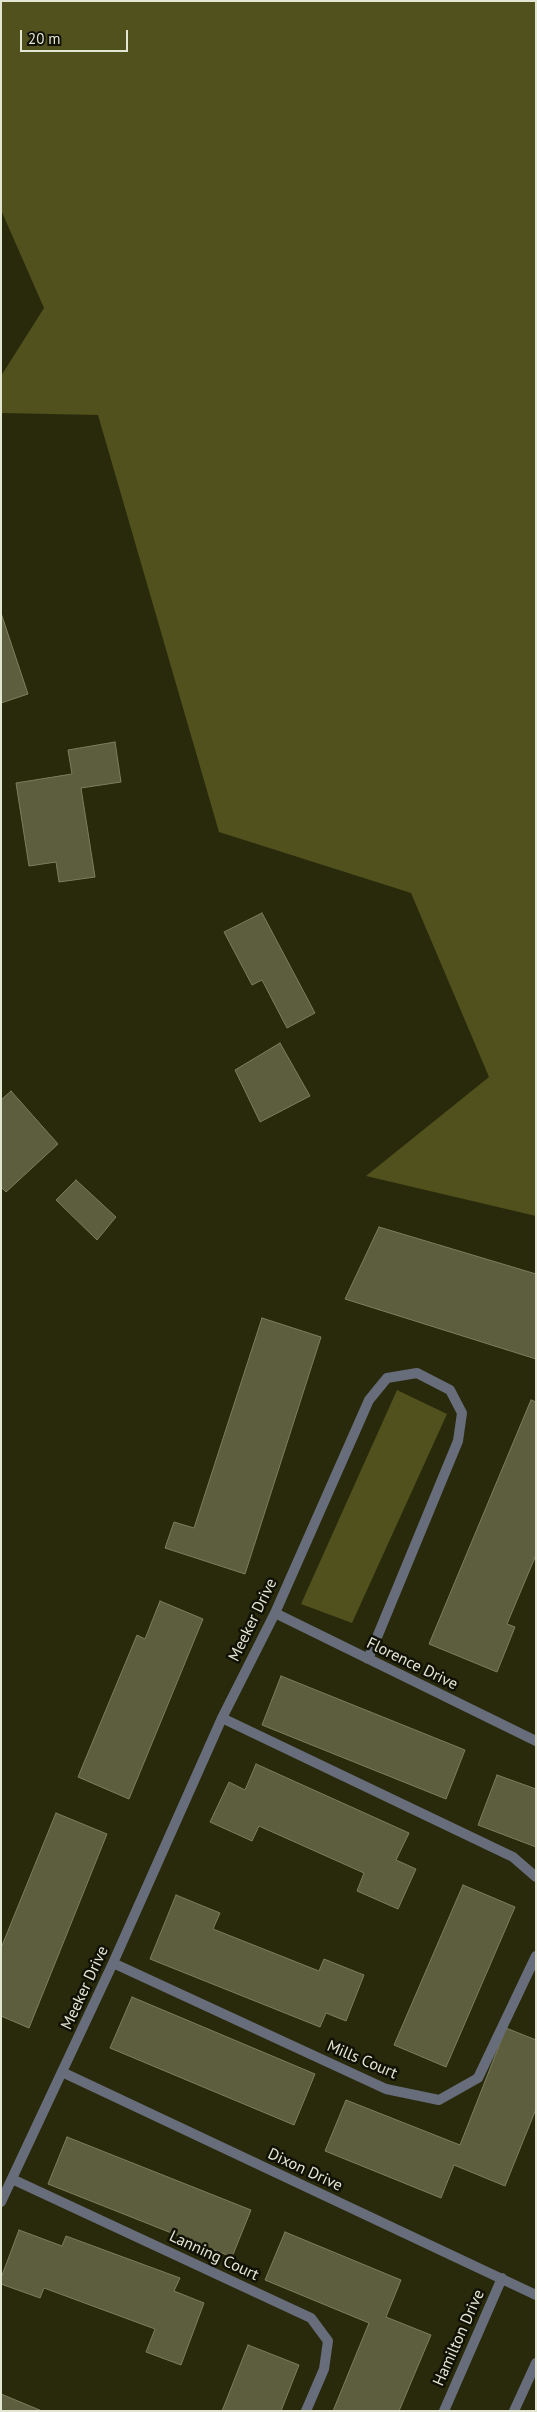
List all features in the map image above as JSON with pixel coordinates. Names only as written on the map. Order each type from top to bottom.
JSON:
[{"type":"street","name":"Meeker Drive","points":[[1,2202],[114,1963],[222,1718],[275,1613],[369,1400],[387,1378],[417,1374],[450,1390],[462,1413],[458,1441],[368,1659]]},
{"type":"street","name":"Florence Drive","points":[[275,1613],[536,1741]]},
{"type":"street","points":[[222,1718],[513,1857],[536,1877]]},
{"type":"street","name":"Mills Court","points":[[114,1963],[386,2089],[439,2100],[478,2078],[536,1956]]},
{"type":"street","name":"Dixon Drive","points":[[62,2072],[536,2295]]},
{"type":"street","name":"Lanning Court","points":[[12,2179],[311,2318],[328,2341],[324,2368],[306,2411]]},
{"type":"street","name":"Hamilton Drive","points":[[444,2411],[502,2278]]},
{"type":"street","points":[[514,2411],[536,2363]]},
{"type":"shaded area","points":[[1,1],[536,1],[536,1216],[366,1176],[489,1077],[411,893],[219,832],[98,415],[1,413],[1,376],[44,308],[1,210]]},
{"type":"shaded area","points":[[397,1390],[447,1414],[352,1623],[301,1604]]},
{"type":"building","points":[[1,613],[28,694],[1,703]]},
{"type":"building","points":[[115,742],[121,782],[81,788],[95,877],[59,882],[56,862],[29,866],[16,783],[72,774],[68,750]]},
{"type":"building","points":[[262,913],[315,1013],[287,1028],[262,980],[252,985],[224,932]]},
{"type":"building","points":[[280,1043],[310,1096],[260,1122],[235,1070]]},
{"type":"building","points":[[11,1091],[58,1144],[6,1192],[1,1187],[1,1100]]},
{"type":"building","points":[[76,1180],[116,1217],[97,1240],[56,1200]]},
{"type":"building","points":[[379,1227],[536,1274],[536,1359],[345,1299]]},
{"type":"building","points":[[262,1318],[321,1337],[245,1574],[165,1548],[174,1522],[194,1528]]},
{"type":"building","points":[[531,1400],[536,1402],[536,1555],[507,1624],[515,1627],[497,1672],[429,1644]]},
{"type":"building","points":[[160,1601],[203,1619],[129,1799],[78,1777],[137,1635],[145,1639]]},
{"type":"building","points":[[281,1676],[465,1750],[446,1799],[262,1725]]},
{"type":"building","points":[[256,1764],[409,1833],[396,1860],[416,1869],[398,1909],[357,1891],[364,1873],[259,1826],[252,1841],[210,1822],[229,1782],[245,1790]]},
{"type":"building","points":[[497,1775],[536,1789],[536,1847],[478,1825]]},
{"type":"building","points":[[56,1813],[107,1834],[29,2028],[1,2016],[1,1948]]},
{"type":"building","points":[[463,1885],[515,1907],[446,2067],[394,2045]]},
{"type":"building","points":[[176,1895],[220,1913],[213,1929],[319,1971],[324,1959],[364,1975],[346,2021],[326,2013],[320,2027],[150,1959]]},
{"type":"building","points":[[132,1997],[315,2074],[294,2125],[110,2048]]},
{"type":"building","points":[[506,2028],[536,2040],[536,2109],[505,2186],[454,2165],[441,2198],[325,2151],[346,2100],[460,2145]]},
{"type":"building","points":[[67,2137],[251,2210],[232,2257],[48,2184]]},
{"type":"building","points":[[19,2230],[62,2246],[66,2236],[180,2278],[174,2291],[204,2303],[181,2365],[146,2352],[155,2329],[44,2288],[40,2298],[1,2284],[1,2278]]},
{"type":"building","points":[[285,2232],[401,2280],[386,2317],[431,2335],[399,2411],[333,2411],[369,2323],[265,2280]]},
{"type":"building","points":[[248,2345],[299,2365],[281,2411],[222,2411]]},
{"type":"building","points":[[1,2394],[42,2411],[1,2411]]}]
